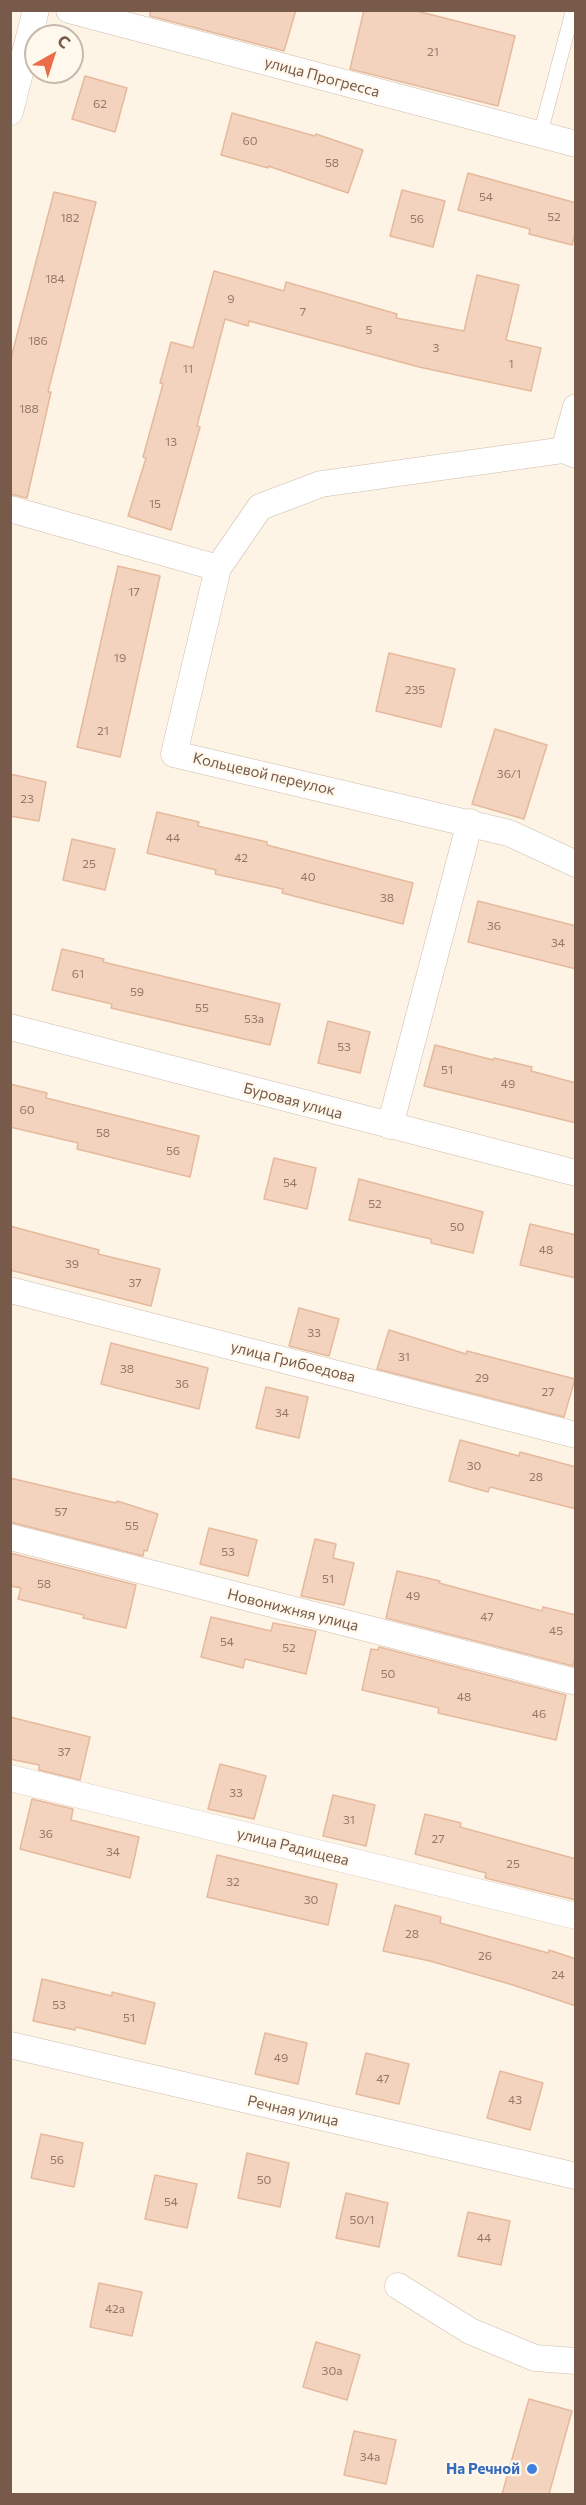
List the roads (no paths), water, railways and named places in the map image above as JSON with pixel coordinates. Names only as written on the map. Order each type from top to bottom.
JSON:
[{"type":"street","points":[[10,112],[36,10]]},
{"type":"street","name":"улица Прогресса","points":[[69,10],[576,144]]},
{"type":"street","name":"Кольцевой переулок","points":[[576,407],[570,453],[321,484],[260,507],[218,568],[174,754],[470,822],[509,833],[576,864]]},
{"type":"street","points":[[10,509],[218,568]]},
{"type":"street","points":[[390,1126],[470,822]]},
{"type":"street","name":"Буровая улица","points":[[10,1027],[576,1173]]},
{"type":"street","name":"улица Грибоедова","points":[[10,1290],[576,1435]]},
{"type":"street","name":"Новонижняя улица","points":[[10,1538],[576,1682]]},
{"type":"street","name":"улица Радищева","points":[[10,1778],[576,1916]]},
{"type":"street","name":"Речная улица","points":[[10,2045],[576,2176]]},
{"type":"street","points":[[398,2286],[470,2331],[535,2358],[576,2361]]},
{"type":"lane","points":[[540,135],[573,10]]},
{"type":"place","name":"На Речной","points":[[532,2469]]}]
